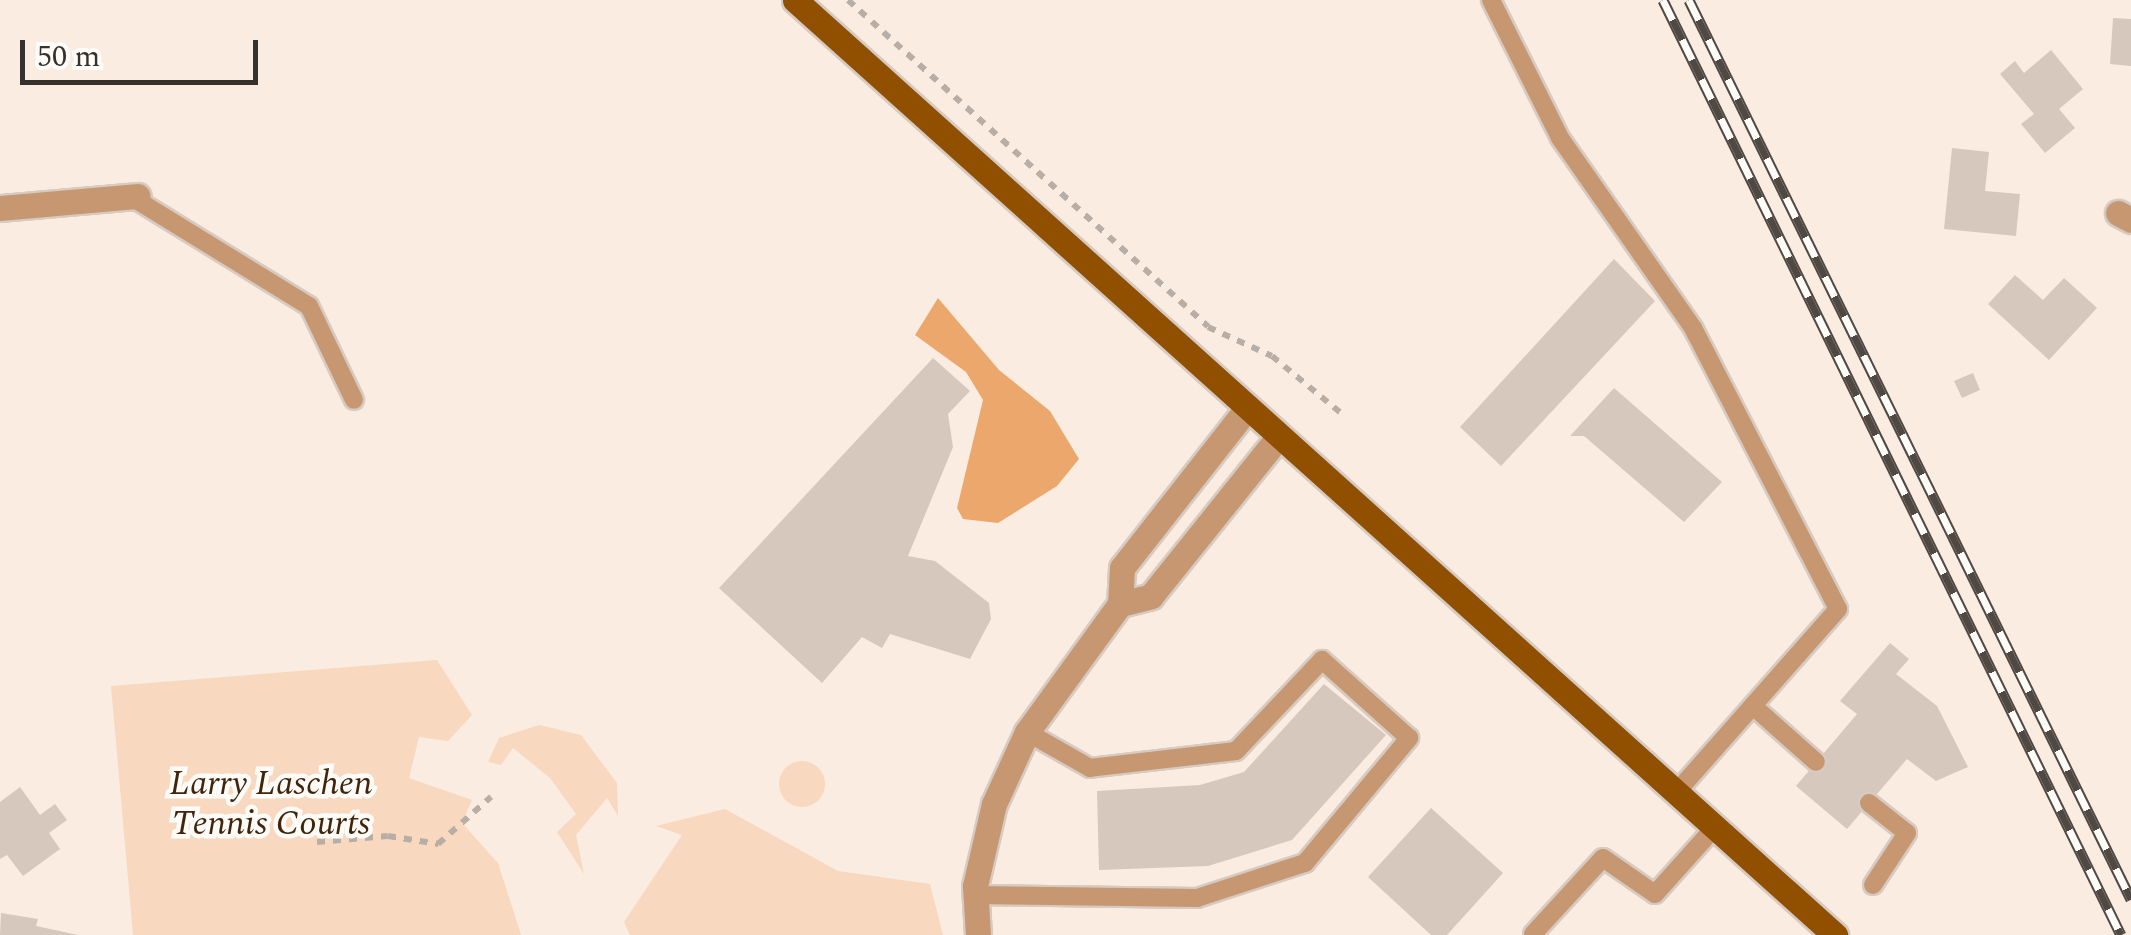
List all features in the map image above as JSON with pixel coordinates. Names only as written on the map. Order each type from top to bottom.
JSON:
[{"type":"main road","points":[[795,0],[1277,440],[1835,935]]},
{"type":"street","points":[[0,208],[133,196]]},
{"type":"street","points":[[978,935],[976,895],[994,804],[1027,732],[1120,604],[1122,568],[1245,410]]},
{"type":"street","points":[[1120,604],[1151,596],[1277,440]]},
{"type":"lane","points":[[1491,0],[1560,138],[1693,328],[1838,608],[1676,793]]},
{"type":"lane","points":[[133,196],[309,306],[354,400]]},
{"type":"lane","points":[[976,895],[1196,898],[1304,863],[1409,738],[1322,660],[1236,751],[1090,768],[1027,732]]},
{"type":"lane","points":[[1753,706],[1816,762]]},
{"type":"lane","points":[[1869,803],[1907,834],[1873,885]]},
{"type":"lane","points":[[1533,934],[1603,858],[1655,894],[1714,828]]},
{"type":"path","points":[[848,0],[1208,327],[1272,356],[1342,414]]},
{"type":"path","points":[[317,842],[388,836],[438,844],[491,798]]},
{"type":"green space","name":"Larry Laschen Tennis Courts","points":[[437,660],[472,715],[448,741],[419,737],[409,778],[472,800],[462,823],[498,863],[521,935],[133,935],[111,686]]},
{"type":"green space","points":[[539,725],[581,735],[617,783],[618,816],[607,798],[576,835],[584,874],[557,832],[576,814],[550,778],[513,748],[501,765],[488,762],[499,738]]},
{"type":"green space","points":[[802,761],[818,768],[825,784],[818,800],[802,807],[786,800],[779,784],[786,768]]},
{"type":"green space","points":[[725,809],[838,871],[930,884],[943,935],[630,935],[624,922],[682,835],[656,826]]},
{"type":"shaded area","points":[[938,298],[999,370],[1050,411],[1079,459],[1057,486],[998,523],[963,519],[957,508],[983,400],[966,372],[915,335]]},
{"type":"building","points":[[2113,18],[2131,19],[2131,66],[2110,64]]},
{"type":"building","points":[[2051,50],[2083,89],[2059,109],[2075,128],[2045,153],[2021,124],[2034,114],[2000,74],[2015,61],[2024,73]]},
{"type":"building","points":[[1952,148],[1989,152],[1985,191],[2020,194],[2016,236],[1944,229]]},
{"type":"building","points":[[1614,259],[1655,301],[1501,466],[1460,427]]},
{"type":"building","points":[[2015,275],[2043,300],[2064,278],[2097,308],[2049,360],[1988,304]]},
{"type":"building","points":[[933,358],[970,391],[948,414],[953,447],[908,556],[935,561],[989,603],[991,619],[970,659],[890,634],[882,648],[862,637],[822,683],[719,588]]},
{"type":"building","points":[[1973,373],[1980,390],[1962,398],[1954,381]]},
{"type":"building","points":[[1614,388],[1722,482],[1684,522],[1584,436],[1570,436]]},
{"type":"building","points":[[1890,643],[1909,659],[1896,674],[1937,706],[1968,767],[1936,781],[1907,759],[1847,829],[1796,786],[1857,714],[1840,701]]},
{"type":"building","points":[[1324,684],[1386,735],[1292,840],[1208,866],[1099,870],[1097,791],[1200,785],[1244,772]]},
{"type":"building","points":[[20,787],[40,815],[55,804],[67,820],[49,833],[60,849],[23,876],[7,855],[0,859],[0,802]]},
{"type":"building","points":[[1431,808],[1503,873],[1447,935],[1431,935],[1368,877]]},
{"type":"building","points":[[1,913],[38,919],[36,926],[78,935],[0,935]]},
{"type":"railway","points":[[1663,0],[2121,935]]},
{"type":"railway","points":[[1689,0],[2131,899]]}]
